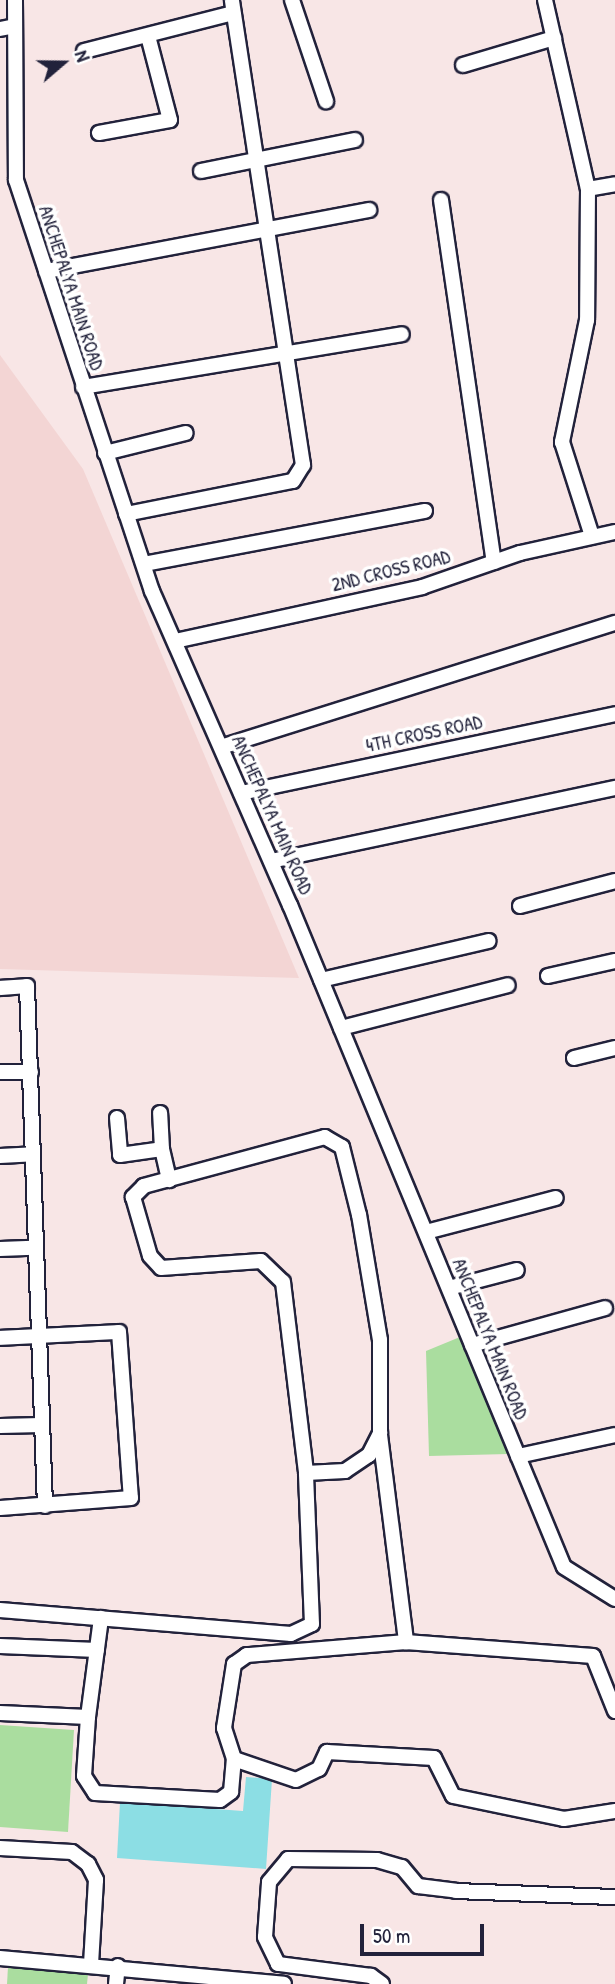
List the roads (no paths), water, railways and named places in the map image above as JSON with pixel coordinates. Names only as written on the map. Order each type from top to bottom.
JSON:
[{"type":"street","name":"ANCHEPALYA MAIN ROAD","points":[[15,0],[7,28],[6,108],[16,180],[144,564],[321,980],[564,1567],[615,1599]]},
{"type":"street","points":[[292,0],[326,101]]},
{"type":"street","points":[[545,0],[589,189],[587,320],[562,442],[592,536]]},
{"type":"street","points":[[84,51],[148,36],[232,6],[303,465],[299,478],[126,514]]},
{"type":"street","points":[[99,132],[170,120],[148,36]]},
{"type":"street","points":[[463,65],[554,38]]},
{"type":"street","points":[[201,171],[355,139]]},
{"type":"street","points":[[589,189],[615,184]]},
{"type":"street","points":[[441,200],[494,562]]},
{"type":"street","points":[[46,271],[369,210]]},
{"type":"street","points":[[83,387],[284,350],[402,334]]},
{"type":"street","points":[[105,453],[186,433]]},
{"type":"street","points":[[144,564],[425,511]]},
{"type":"street","name":"2ND CROSS ROAD","points":[[175,641],[422,587],[494,562],[615,532]]},
{"type":"street","points":[[221,747],[615,623]]},
{"type":"street","name":"4TH CROSS ROAD","points":[[241,793],[615,713]]},
{"type":"street","points":[[271,861],[615,788]]},
{"type":"street","points":[[520,906],[615,881]]},
{"type":"street","points":[[321,980],[489,941]]},
{"type":"street","points":[[548,976],[615,961]]},
{"type":"street","points":[[341,1028],[508,985]]},
{"type":"street","points":[[0,988],[27,986],[33,1154],[33,1248],[45,1506]]},
{"type":"street","points":[[574,1058],[615,1048]]},
{"type":"street","points":[[0,1072],[30,1072]]},
{"type":"street","points":[[160,1113],[162,1149],[169,1180]]},
{"type":"street","points":[[117,1118],[120,1155],[162,1149]]},
{"type":"street","points":[[0,1609],[291,1634],[312,1624],[306,1474],[283,1282],[261,1261],[167,1270],[154,1263],[133,1197],[169,1180],[325,1137],[342,1147],[380,1340],[380,1433],[406,1642]]},
{"type":"street","points":[[0,1156],[33,1154]]},
{"type":"street","points":[[426,1232],[556,1198]]},
{"type":"street","points":[[0,1249],[33,1248]]},
{"type":"street","points":[[449,1289],[517,1270]]},
{"type":"street","points":[[472,1345],[605,1308]]},
{"type":"street","points":[[0,1338],[119,1332],[131,1498],[0,1508]]},
{"type":"street","points":[[0,1426],[41,1425]]},
{"type":"street","points":[[306,1474],[345,1471],[369,1455],[380,1433]]},
{"type":"street","points":[[518,1456],[615,1435]]},
{"type":"street","points":[[101,1618],[88,1717],[84,1776],[95,1793],[219,1800],[231,1792],[234,1759],[225,1728],[234,1664],[247,1655],[406,1642],[593,1656],[615,1711]]},
{"type":"street","points":[[0,1646],[97,1650]]},
{"type":"street","points":[[0,1713],[88,1717]]},
{"type":"street","points":[[234,1759],[296,1780],[319,1769],[327,1752],[434,1758],[453,1796],[564,1819],[615,1811]]},
{"type":"street","points":[[0,1848],[72,1852],[88,1864],[96,1880],[91,1965]]},
{"type":"street","points":[[382,1984],[371,1976],[278,1964],[265,1937],[269,1882],[288,1859],[377,1860],[402,1867],[418,1886],[456,1891],[615,1897]]},
{"type":"street","points":[[0,1958],[118,1966],[284,1984]]},
{"type":"street","points":[[116,1984],[118,1966]]},
{"type":"water","points":[[246,1777],[272,1779],[266,1869],[117,1858],[120,1802],[243,1811]]}]
